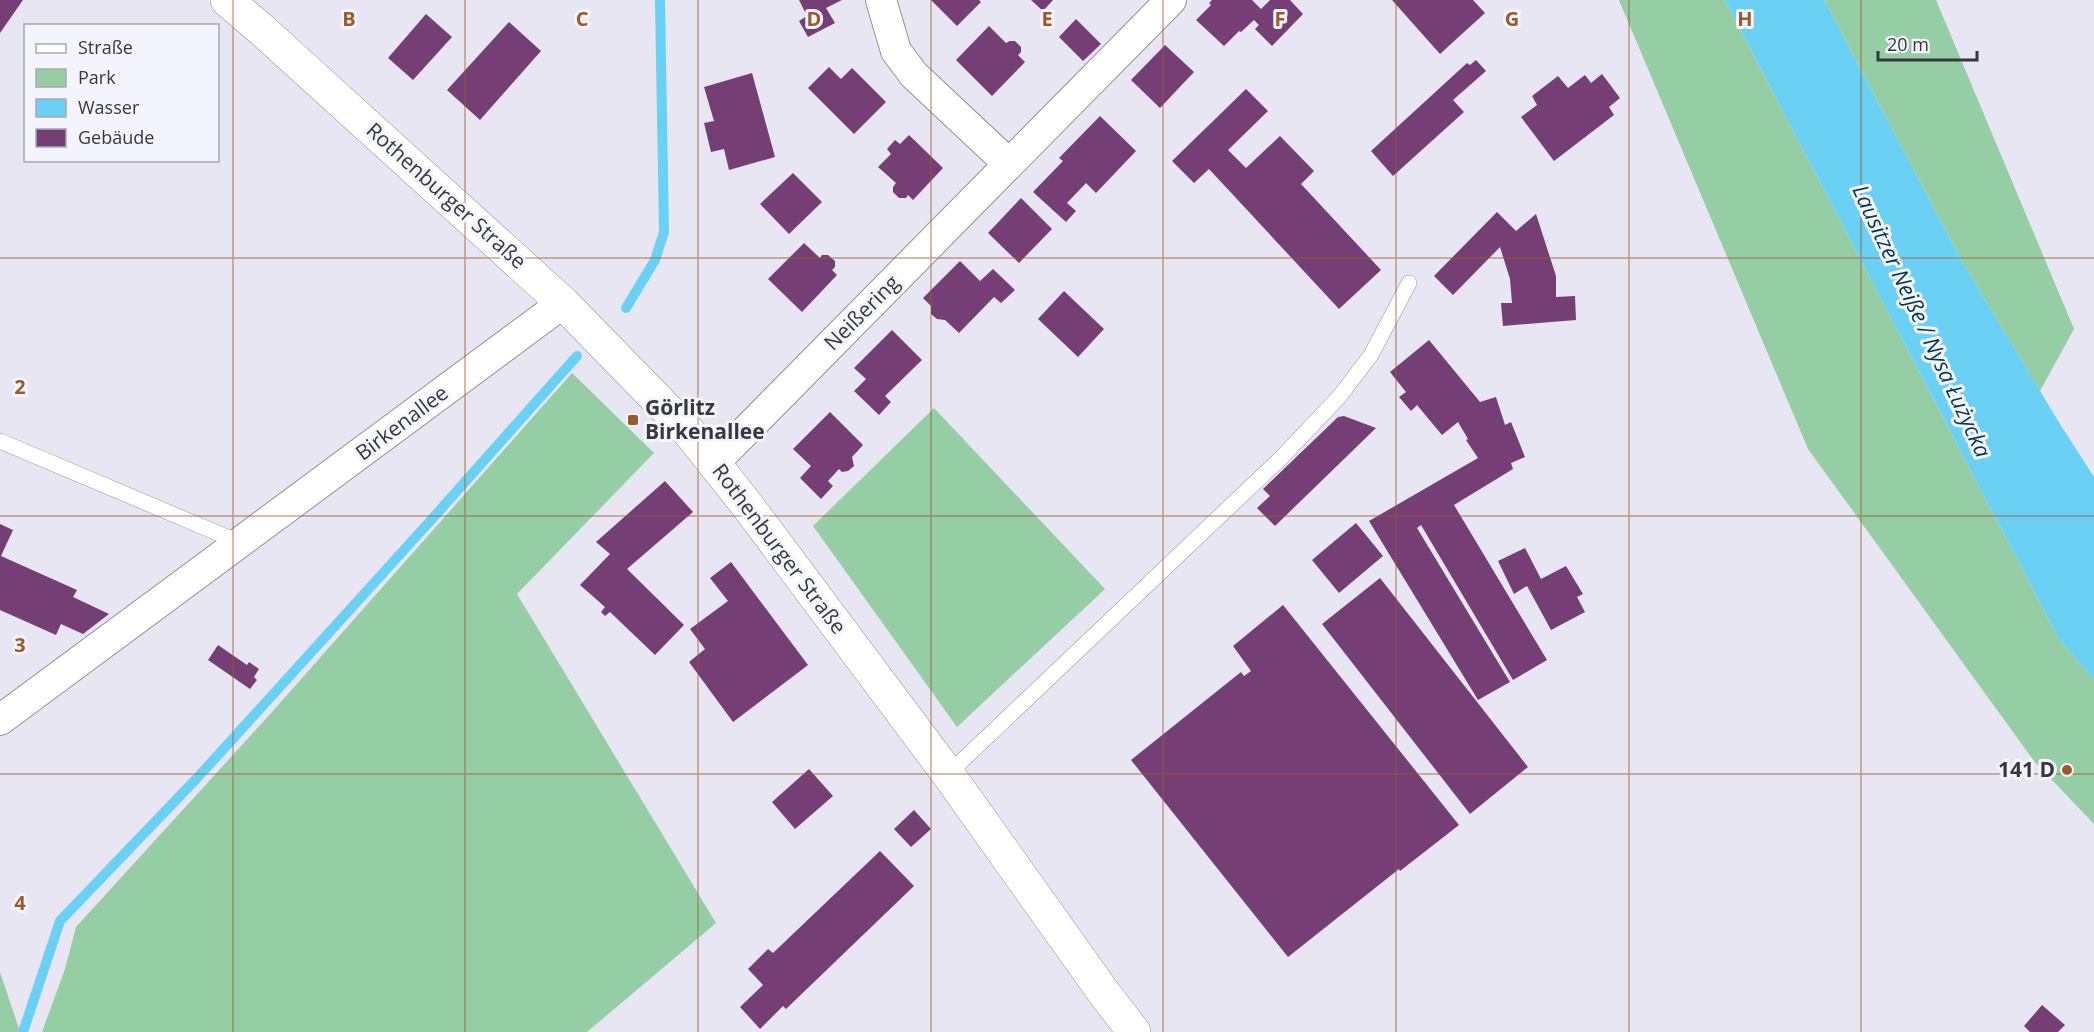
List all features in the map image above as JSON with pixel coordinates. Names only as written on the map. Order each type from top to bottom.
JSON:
[{"type":"street","name":"Rothenburger Straße","points":[[227,0],[563,303],[689,432],[948,774],[1134,1032]]},
{"type":"street","points":[[881,0],[896,51],[914,75],[1009,164]]},
{"type":"street","name":"Neißering","points":[[714,463],[1171,0]]},
{"type":"street","name":"Birkenallee","points":[[0,720],[563,303]]},
{"type":"lane","points":[[948,774],[1281,458],[1339,397],[1371,355],[1409,283]]},
{"type":"lane","points":[[0,441],[241,543]]},
{"type":"green space","points":[[1619,0],[1725,0],[2059,639],[2094,680],[2094,824],[2034,761],[1808,449]]},
{"type":"green space","points":[[1824,0],[1936,0],[2074,329],[2040,391],[1963,263]]},
{"type":"green space","points":[[572,373],[654,453],[517,594],[716,923],[587,1032],[42,1032],[65,969],[76,927],[272,712]]},
{"type":"green space","points":[[934,408],[1105,589],[957,727],[813,526]]},
{"type":"green space","points":[[0,972],[20,1032],[0,1032]]},
{"type":"water","name":"Lausitzer Neiße / Nysa Łużycka","points":[[1725,0],[1824,0],[1963,263],[2094,477],[2094,680],[2059,639]]},
{"type":"building","points":[[0,0],[23,0],[0,33]]},
{"type":"building","points":[[799,0],[842,0],[826,8],[835,23],[808,37],[799,21],[807,16]]},
{"type":"building","points":[[931,0],[979,0],[981,2],[957,26]]},
{"type":"building","points":[[1031,0],[1053,0],[1043,11]]},
{"type":"building","points":[[1212,0],[1252,0],[1261,9],[1270,0],[1290,0],[1303,14],[1272,46],[1255,29],[1259,25],[1254,20],[1224,46],[1196,20],[1211,5],[1209,3]]},
{"type":"building","points":[[1392,0],[1473,0],[1485,13],[1440,54]]},
{"type":"building","points":[[426,14],[452,37],[413,80],[388,58]]},
{"type":"building","points":[[1076,19],[1101,44],[1083,61],[1059,37]]},
{"type":"building","points":[[509,22],[541,51],[480,120],[447,90]]},
{"type":"building","points":[[989,26],[1006,43],[1015,41],[1021,47],[1018,55],[1025,62],[992,96],[956,60]]},
{"type":"building","points":[[1165,45],[1194,72],[1160,108],[1131,80]]},
{"type":"building","points":[[1476,60],[1486,71],[1453,100],[1464,112],[1393,176],[1371,151],[1467,63],[1470,65]]},
{"type":"building","points":[[829,67],[841,79],[852,68],[886,102],[854,134],[808,88]]},
{"type":"building","points":[[752,73],[775,157],[729,170],[724,149],[711,152],[704,123],[714,121],[704,87]]},
{"type":"building","points":[[1602,74],[1620,98],[1609,107],[1614,115],[1554,161],[1521,117],[1537,105],[1532,96],[1558,76],[1568,88],[1585,75],[1591,83]]},
{"type":"building","points":[[1246,89],[1268,111],[1228,150],[1246,168],[1280,136],[1314,171],[1301,184],[1381,270],[1339,309],[1209,169],[1194,183],[1172,161]]},
{"type":"building","points":[[1100,116],[1136,151],[1096,193],[1086,183],[1067,203],[1076,211],[1066,222],[1033,192],[1063,161],[1059,158]]},
{"type":"building","points":[[909,135],[943,168],[913,200],[908,195],[906,198],[899,198],[893,192],[896,183],[878,167],[891,154],[887,149],[895,140],[900,144]]},
{"type":"building","points":[[793,173],[822,202],[789,234],[760,204]]},
{"type":"building","points":[[1021,198],[1052,229],[1019,263],[988,233]]},
{"type":"building","points":[[1497,212],[1516,231],[1536,214],[1556,276],[1556,297],[1575,296],[1576,320],[1503,326],[1501,303],[1512,303],[1510,279],[1500,247],[1453,295],[1434,276]]},
{"type":"building","points":[[804,243],[820,258],[822,255],[828,255],[835,261],[835,267],[832,270],[837,275],[802,312],[768,279]]},
{"type":"building","points":[[960,261],[980,281],[993,269],[1015,290],[1001,303],[994,297],[959,333],[945,320],[937,319],[931,314],[931,306],[923,298]]},
{"type":"building","points":[[1064,291],[1104,329],[1078,357],[1038,319]]},
{"type":"building","points":[[892,330],[922,360],[885,396],[891,402],[879,415],[854,391],[866,379],[854,368]]},
{"type":"building","points":[[1429,340],[1480,402],[1496,397],[1505,425],[1511,422],[1525,457],[1511,463],[1513,469],[1454,505],[1547,660],[1513,680],[1421,525],[1417,528],[1510,682],[1478,700],[1369,521],[1478,458],[1458,422],[1442,435],[1417,405],[1411,411],[1399,397],[1406,392],[1390,372]]},
{"type":"building","points":[[830,412],[863,445],[852,457],[854,466],[848,471],[842,472],[839,469],[828,481],[833,486],[821,499],[800,478],[811,466],[793,449]]},
{"type":"building","points":[[1344,416],[1376,428],[1275,526],[1257,508],[1270,496],[1263,489],[1338,417]]},
{"type":"building","points":[[665,481],[693,512],[627,569],[684,625],[655,655],[610,612],[605,616],[601,612],[605,607],[580,585],[610,554],[596,542]]},
{"type":"building","points":[[1356,523],[1383,556],[1339,593],[1312,560]]},
{"type":"building","points":[[0,524],[13,530],[1,556],[77,590],[73,597],[109,614],[83,634],[61,624],[56,635],[0,610]]},
{"type":"building","points":[[1525,548],[1541,579],[1566,566],[1583,594],[1577,597],[1585,612],[1551,630],[1527,586],[1514,594],[1498,561]]},
{"type":"building","points":[[731,562],[808,665],[733,722],[689,662],[705,649],[690,629],[728,601],[710,578]]},
{"type":"building","points":[[1380,578],[1528,767],[1470,814],[1322,624]]},
{"type":"building","points":[[1283,605],[1459,825],[1400,871],[1399,869],[1288,957],[1131,760],[1241,672],[1244,676],[1251,671],[1233,646]]},
{"type":"building","points":[[218,645],[247,665],[249,662],[259,669],[254,677],[257,680],[250,689],[208,660]]},
{"type":"building","points":[[809,769],[833,796],[795,829],[772,802]]},
{"type":"building","points":[[914,810],[931,829],[911,847],[894,829]]},
{"type":"building","points":[[880,851],[914,886],[786,1009],[783,1006],[760,1029],[740,1007],[763,985],[748,969],[768,949],[773,953]]},
{"type":"building","points":[[2042,1005],[2065,1025],[2058,1032],[2030,1032],[2024,1026]]},
{"type":"waterway","points":[[626,308],[655,260],[664,232],[660,0]]},
{"type":"waterway","points":[[23,1032],[60,921],[199,776],[577,356]]},
{"type":"place","name":"Görlitz Birkenallee","points":[[633,420]]},
{"type":"place","name":"141 D","points":[[2067,770]]}]
